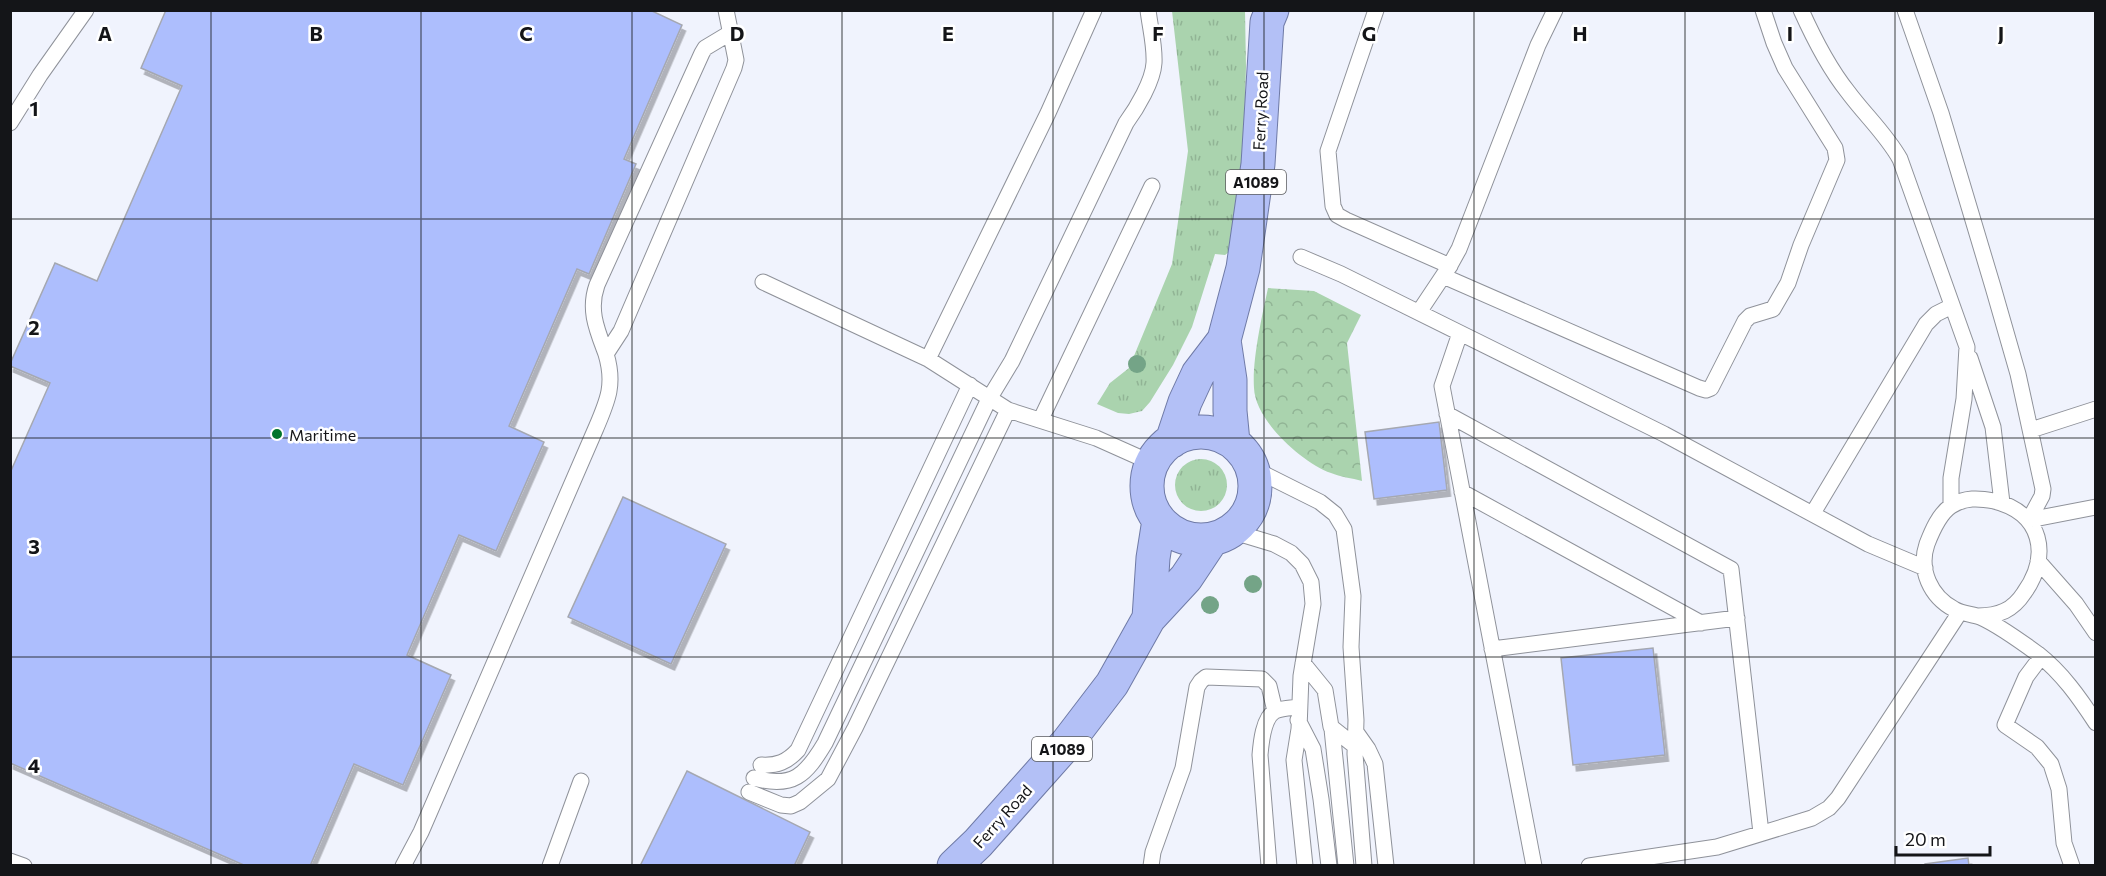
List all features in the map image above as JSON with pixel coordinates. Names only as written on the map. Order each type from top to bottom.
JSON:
[{"type":"highway","name":"Ferry Road","points":[[1162,452],[1198,374],[1224,340],[1243,268],[1258,164],[1267,14]]},
{"type":"highway","name":"Ferry Road","points":[[1224,340],[1230,380],[1233,442]]},
{"type":"highway","points":[[1203,432],[1219,435],[1233,442],[1245,454],[1252,468],[1255,486],[1252,504],[1244,519],[1222,535],[1197,540],[1183,537],[1169,530],[1151,507],[1147,492],[1147,477],[1162,452],[1187,434],[1203,432]]},
{"type":"highway","name":"Ferry Road","points":[[1149,618],[1152,558],[1159,520]]},
{"type":"highway","name":"Ferry Road","points":[[954,866],[978,843],[1067,743],[1112,684],[1149,618],[1222,535]]},
{"type":"lane","points":[[10,123],[40,75],[86,10]]},
{"type":"lane","points":[[606,354],[621,331],[734,68],[736,60],[726,10]]},
{"type":"lane","points":[[928,359],[1048,113],[1094,10]]},
{"type":"lane","points":[[755,779],[780,783],[803,774],[812,766],[847,698],[989,399],[1012,362],[1152,73],[1154,62],[1148,10]]},
{"type":"lane","points":[[1376,10],[1328,151],[1335,213],[1447,271],[1706,390],[1711,388],[1745,321],[1750,316],[1773,309],[1786,288],[1801,245],[1838,160],[1835,148],[1780,60],[1763,10]]},
{"type":"lane","points":[[1419,312],[1459,249],[1538,45],[1555,10]]},
{"type":"lane","points":[[1801,10],[1822,54],[1838,79],[1883,133],[1900,159],[1993,427],[2002,503]]},
{"type":"lane","points":[[1905,10],[1941,113],[1993,287],[2031,430],[2043,489],[2042,496],[2029,520]]},
{"type":"lane","points":[[403,866],[423,826],[608,400],[611,376],[593,314],[593,298],[597,285],[702,53],[705,48],[730,33]]},
{"type":"lane","points":[[1041,419],[1152,186]]},
{"type":"lane","points":[[1300,257],[1341,274],[1664,434],[1868,544],[1925,568]]},
{"type":"lane","points":[[763,282],[928,359],[1008,410],[1096,438],[1162,452]]},
{"type":"lane","points":[[1813,513],[1926,324],[1936,314],[1952,306]]},
{"type":"lane","points":[[1461,333],[1442,386],[1534,866]]},
{"type":"lane","points":[[1950,506],[1951,478],[1964,399],[1967,347]]},
{"type":"lane","points":[[755,779],[772,766],[789,760],[798,750],[970,385]]},
{"type":"lane","points":[[2031,430],[2096,409]]},
{"type":"lane","points":[[755,779],[782,805],[791,806],[800,802],[828,779],[855,728],[1008,410]]},
{"type":"lane","points":[[1447,414],[1731,569],[1761,833]]},
{"type":"lane","points":[[1252,468],[1320,502],[1335,514],[1342,525],[1353,596],[1351,647],[1364,866]]},
{"type":"lane","points":[[1462,492],[1701,623]]},
{"type":"lane","points":[[1970,498],[2002,503],[2016,508],[2034,527],[2038,541],[2038,561],[2031,582],[2014,605],[1997,614],[1978,616],[1960,612],[1946,604],[1934,593],[1925,568],[1927,544],[1939,519],[1950,506],[1970,498]]},
{"type":"lane","points":[[2029,520],[2096,507]]},
{"type":"lane","points":[[1222,535],[1274,544],[1294,556],[1308,573],[1312,587],[1313,604],[1303,663],[1294,760],[1305,866]]},
{"type":"lane","points":[[2038,561],[2076,604],[2096,633]]},
{"type":"lane","points":[[1589,866],[1717,847],[1812,818],[1835,802],[1960,612]]},
{"type":"lane","points":[[1978,616],[2041,657],[2066,681],[2096,723]]},
{"type":"lane","points":[[1492,649],[1737,618]]},
{"type":"lane","points":[[2041,657],[2026,678],[2005,725],[2037,747],[2051,764],[2060,795],[2064,843],[2072,866]]},
{"type":"lane","points":[[1303,663],[1325,690],[1332,729],[1346,866]]},
{"type":"lane","points":[[1151,866],[1153,852],[1185,760],[1197,687],[1201,681],[1206,677],[1259,678],[1269,686],[1275,711]]},
{"type":"lane","points":[[1275,711],[1298,713]]},
{"type":"lane","points":[[1269,866],[1260,755],[1267,721],[1275,711]]},
{"type":"lane","points":[[1298,713],[1313,749],[1329,866]]},
{"type":"lane","points":[[1332,729],[1355,739],[1371,754],[1375,764],[1386,866]]},
{"type":"lane","points":[[550,866],[581,780]]},
{"type":"lane","points":[[10,861],[24,866]]},
{"type":"green space","points":[[1172,11],[1245,11],[1243,159],[1229,252],[1225,255],[1215,254],[1192,327],[1173,365],[1150,402],[1142,411],[1129,414],[1118,413],[1097,404],[1110,383],[1129,368],[1172,264],[1188,151]]},
{"type":"green space","points":[[1268,288],[1314,291],[1361,315],[1347,343],[1362,481],[1319,468],[1306,460],[1282,438],[1262,413],[1254,388],[1254,364]]},
{"type":"green space","points":[[1196,459],[1206,459],[1220,466],[1227,485],[1220,504],[1206,511],[1196,511],[1186,507],[1179,500],[1175,490],[1175,480],[1179,470],[1186,463]]},
{"type":"building","name":"Maritime","points":[[166,10],[650,10],[682,25],[624,159],[636,164],[589,274],[577,269],[509,426],[544,442],[496,551],[459,535],[407,655],[451,675],[403,785],[354,764],[310,866],[246,866],[10,763],[10,473],[50,383],[10,366],[10,364],[55,263],[97,281],[182,86],[141,68]]},
{"type":"building","points":[[1439,422],[1447,490],[1374,499],[1365,432]]},
{"type":"building","points":[[623,497],[726,544],[671,664],[568,617]]},
{"type":"building","points":[[1653,648],[1665,755],[1573,765],[1561,658]]},
{"type":"building","points":[[687,771],[810,832],[794,866],[640,866]]},
{"type":"building","points":[[1968,858],[1969,866],[1925,866],[1925,864]]},
{"type":"place","name":"Maritime","points":[[277,434]]}]
